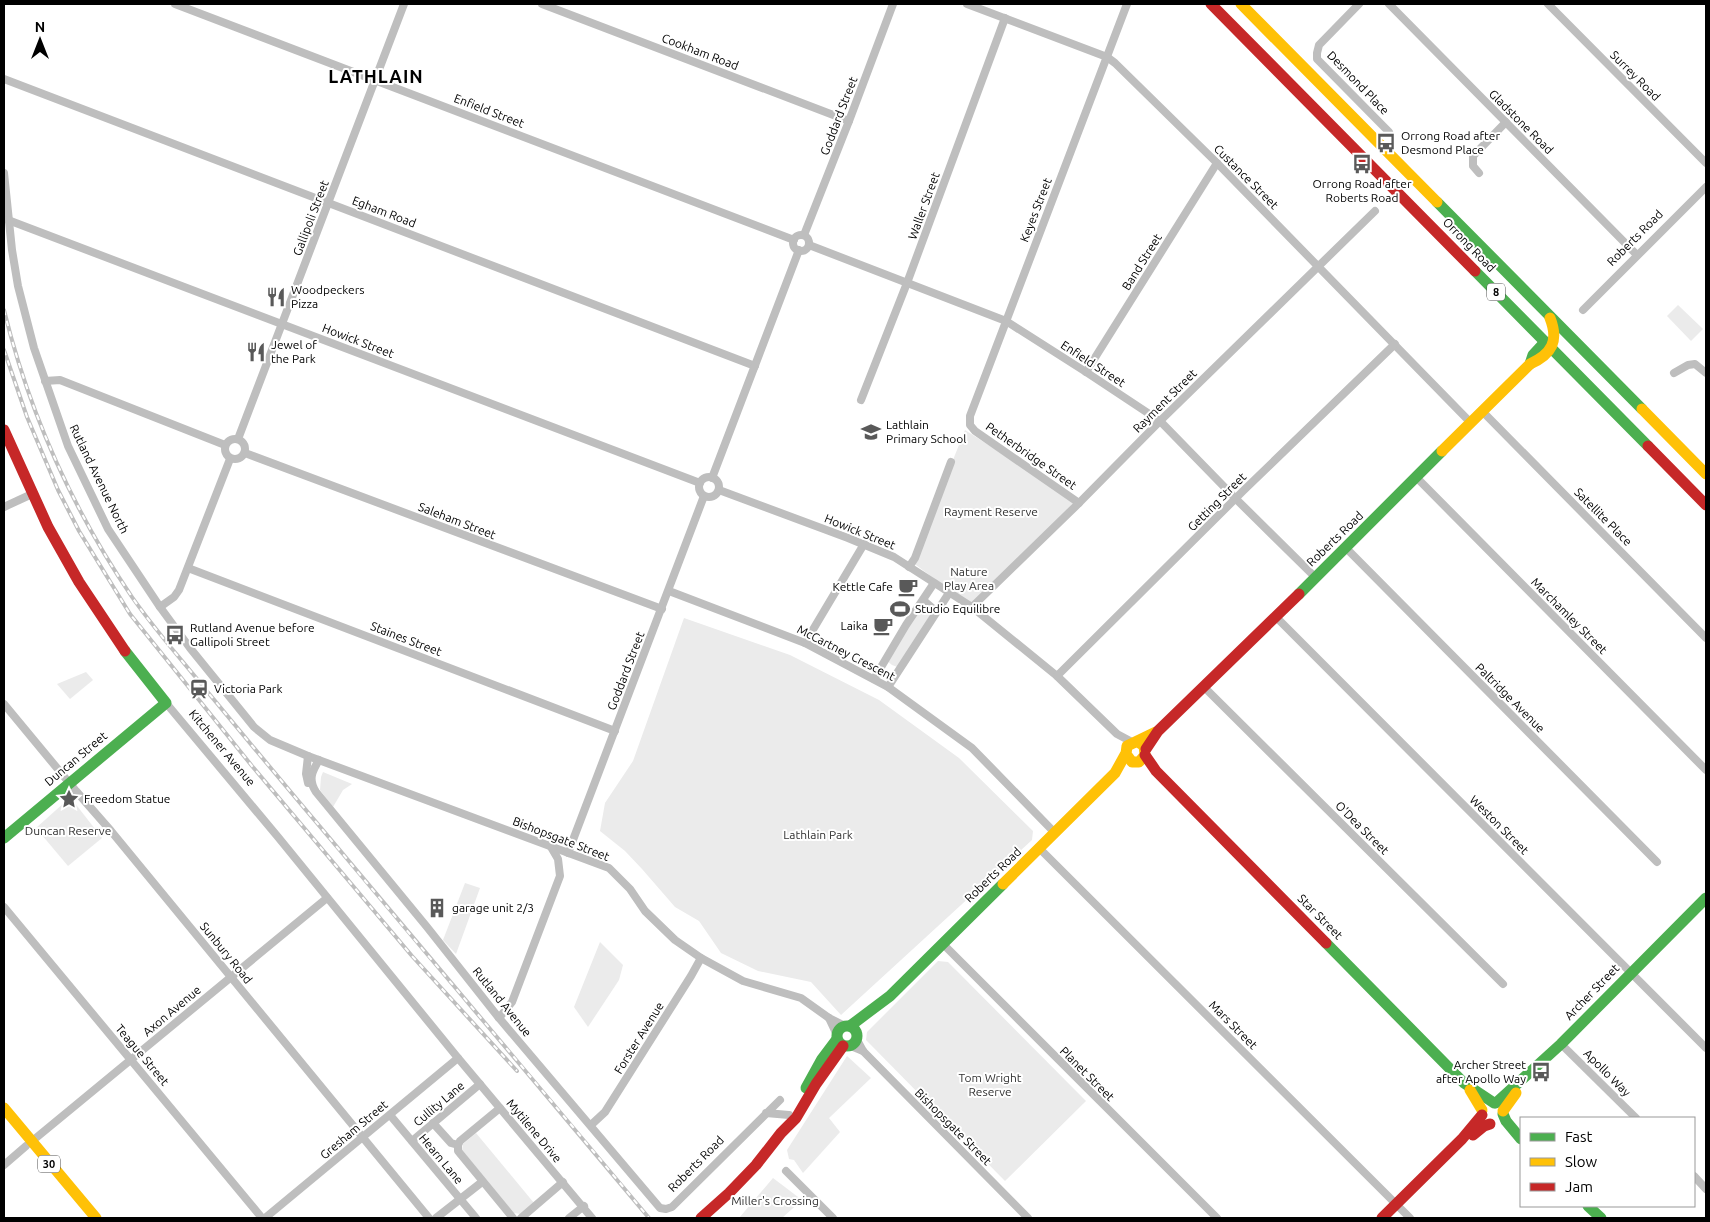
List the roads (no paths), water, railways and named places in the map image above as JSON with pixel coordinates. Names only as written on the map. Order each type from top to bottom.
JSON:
[{"type":"main road","name":"Orrong Road","points":[[1211,4],[1706,505]]},
{"type":"main road","name":"Orrong Road","points":[[1241,4],[1706,474]]},
{"type":"main road","points":[[1548,314],[1555,338],[1548,345]]},
{"type":"main road","name":"Roberts Road","points":[[847,1040],[841,1028],[862,1019],[890,996],[1136,752],[1346,548],[1530,364],[1538,361],[1548,345]]},
{"type":"main road","name":"Kitchener Avenue","points":[[4,430],[48,527],[79,582],[124,650],[166,703]]},
{"type":"main road","name":"Duncan Street","points":[[4,838],[166,703]]},
{"type":"main road","name":"Star Street","points":[[1136,752],[1464,1083],[1499,1108],[1520,1138]]},
{"type":"main road","name":"Archer Street","points":[[1499,1108],[1706,898]]},
{"type":"main road","name":"Archer Street","points":[[1632,975],[1706,906]]},
{"type":"main road","name":"Roberts Road","points":[[781,1133],[789,1115],[822,1059],[884,1008],[890,1002],[890,996]]},
{"type":"main road","points":[[847,1040],[856,1031],[848,1026]]},
{"type":"main road","name":"Roberts Road","points":[[701,1218],[756,1165],[781,1133],[796,1118],[816,1084],[847,1040]]},
{"type":"main road","name":"Star Street","points":[[1464,1083],[1487,1118],[1520,1138]]},
{"type":"main road","points":[[1382,1218],[1398,1206],[1484,1126],[1487,1118],[1487,1104],[1499,1108],[1500,1120],[1487,1118]]},
{"type":"main road","name":"30","points":[[4,1108],[28,1144],[85,1218]]},
{"type":"main road","name":"30","points":[[4,1120],[96,1218]]},
{"type":"main road","points":[[1389,1218],[1398,1206]]},
{"type":"main road","points":[[1589,1207],[1601,1218]]},
{"type":"street","name":"Enfield Street","points":[[175,4],[794,240]]},
{"type":"street","name":"Gallipoli Street","points":[[238,439],[404,4]]},
{"type":"street","name":"Cookham Road","points":[[542,4],[849,120]]},
{"type":"street","name":"Goddard Street","points":[[804,235],[893,4]]},
{"type":"street","name":"Custance Street","points":[[967,4],[1107,57],[1218,163],[1471,423]]},
{"type":"street","name":"Keyes Street","points":[[970,425],[970,416],[1127,4]]},
{"type":"street","name":"Desmond Place","points":[[1359,4],[1319,45],[1317,59],[1389,132]]},
{"type":"street","name":"Gladstone Road","points":[[1389,4],[1637,255]]},
{"type":"street","name":"Surrey Road","points":[[1548,4],[1706,163]]},
{"type":"street","name":"Waller Street","points":[[861,400],[907,283],[1005,18]]},
{"type":"street","name":"Egham Road","points":[[4,79],[755,366]]},
{"type":"street","points":[[1479,173],[1472,166],[1472,156],[1506,122]]},
{"type":"street","name":"Band Street","points":[[1086,372],[1218,163]]},
{"type":"street","name":"Rutland Avenue North","points":[[4,173],[8,220],[18,286],[34,348],[68,446],[108,529],[190,648],[254,726]]},
{"type":"street","name":"Roberts Road","points":[[1583,310],[1706,187]]},
{"type":"street","name":"Rayment Street","points":[[972,607],[1079,504],[1160,421],[1375,211]]},
{"type":"street","name":"Howick Street","points":[[8,220],[700,483]]},
{"type":"street","points":[[804,235],[808,238],[809,245],[804,250],[799,250],[794,245],[794,240],[797,236],[804,235]]},
{"type":"street","name":"Enfield Street","points":[[809,245],[1006,321],[1086,372],[1160,421],[1315,577]]},
{"type":"street","points":[[712,478],[799,250]]},
{"type":"street","name":"Getting Street","points":[[1057,676],[1395,344]]},
{"type":"street","points":[[1674,374],[1688,365],[1695,364],[1706,373]]},
{"type":"street","points":[[45,381],[60,380],[225,445]]},
{"type":"street","name":"Satellite Place","points":[[1483,412],[1706,638]]},
{"type":"street","name":"Petherbridge Street","points":[[970,425],[975,431],[1079,504]]},
{"type":"street","points":[[225,445],[231,440],[238,439],[244,445],[245,453],[239,459],[230,459]]},
{"type":"street","points":[[225,445],[225,453],[230,459]]},
{"type":"street","name":"Saleham Street","points":[[245,453],[662,609]]},
{"type":"street","points":[[160,607],[174,597],[179,590],[230,459]]},
{"type":"street","points":[[909,567],[951,462]]},
{"type":"street","points":[[712,478],[717,481],[719,490],[713,496],[704,496],[700,492],[700,483],[704,479],[712,478]]},
{"type":"street","name":"Marchamley Street","points":[[1416,478],[1706,770]]},
{"type":"street","name":"Howick Street","points":[[719,490],[864,544],[885,553],[909,567],[972,607],[1057,676],[1136,752]]},
{"type":"street","points":[[4,507],[32,494]]},
{"type":"street","name":"Goddard Street","points":[[568,853],[704,496]]},
{"type":"street","points":[[805,642],[864,544]]},
{"type":"street","name":"Paltridge Avenue","points":[[1346,548],[1658,862]]},
{"type":"street","name":"Staines Street","points":[[188,568],[615,731]]},
{"type":"street","points":[[874,679],[906,624],[934,583]]},
{"type":"street","name":"McCartney Crescent","points":[[669,591],[805,642],[888,687],[972,748],[1056,833]]},
{"type":"street","points":[[888,687],[949,593]]},
{"type":"street","points":[[923,600],[937,612]]},
{"type":"street","name":"Weston Street","points":[[1276,617],[1706,1048]]},
{"type":"street","points":[[886,660],[892,666],[900,668]]},
{"type":"street","name":"O'Dea Street","points":[[1204,687],[1503,984]]},
{"type":"street","name":"Kitchener Avenue","points":[[166,703],[458,1058]]},
{"type":"street","name":"Sunbury Road","points":[[4,704],[111,831],[429,1218]]},
{"type":"street","name":"Bishopsgate Street","points":[[254,726],[270,740],[308,756],[609,868],[626,884],[645,911],[675,940],[701,958],[743,981],[801,998],[829,1018],[848,1026]]},
{"type":"street","name":"Rutland Avenue","points":[[308,756],[306,774],[308,784],[313,794],[326,805]]},
{"type":"street","name":"Rutland Avenue","points":[[319,760],[313,771],[311,782],[316,792],[500,1018],[659,1207],[664,1209]]},
{"type":"street","points":[[500,1018],[512,1002],[560,876],[558,859],[551,847]]},
{"type":"street","name":"Mars Street","points":[[1040,848],[1410,1218]]},
{"type":"street","name":"Axon Avenue","points":[[4,1165],[328,898]]},
{"type":"street","name":"Teague Street","points":[[4,907],[264,1218]]},
{"type":"street","name":"Planet Street","points":[[943,944],[1216,1218]]},
{"type":"street","name":"Forster Avenue","points":[[591,1125],[605,1112],[701,958]]},
{"type":"street","name":"Bishopsgate Street","points":[[829,1018],[847,1040],[863,1051],[1028,1218]]},
{"type":"street","name":"Apollo Way","points":[[1563,1045],[1635,1117]]},
{"type":"street","name":"Mytilene Drive","points":[[458,1058],[564,1182],[592,1218]]},
{"type":"street","name":"Gresham Street","points":[[264,1218],[458,1058]]},
{"type":"street","name":"Cullity Lane","points":[[412,1141],[480,1084]]},
{"type":"street","name":"Roberts Road","points":[[664,1209],[672,1207],[780,1100]]},
{"type":"street","points":[[500,1108],[460,1141],[458,1151],[513,1218]]},
{"type":"street","points":[[766,1113],[789,1115]]},
{"type":"street","name":"Hearn Lane","points":[[390,1115],[476,1218]]},
{"type":"street","points":[[433,1123],[451,1143],[458,1145]]},
{"type":"street","points":[[786,1171],[834,1218]]},
{"type":"street","points":[[1695,1177],[1706,1189]]},
{"type":"street","points":[[436,1218],[482,1182]]},
{"type":"street","points":[[521,1218],[564,1182]]},
{"type":"street","points":[[569,1218],[584,1206]]},
{"type":"railway","points":[[4,310],[26,386],[55,459],[91,530],[132,597],[159,633],[649,1218]]},
{"type":"railway","points":[[4,350],[27,417],[58,490],[79,531],[130,614],[252,766],[412,956],[517,1071]]},
{"type":"place","name":"Orrong Road after Desmond Place","points":[[1386,143]]},
{"type":"place","name":"Orrong Road after Roberts Road","points":[[1362,164]]},
{"type":"place","name":"Woodpeckers Pizza","points":[[276,297]]},
{"type":"place","name":"Jewel of the Park","points":[[256,352]]},
{"type":"place","name":"Lathlain Primary School","points":[[871,432]]},
{"type":"place","name":"Kettle Cafe","points":[[908,587]]},
{"type":"place","name":"Studio Equilibre","points":[[900,609]]},
{"type":"place","name":"Laika","points":[[883,626]]},
{"type":"place","name":"Rutland Avenue before Gallipoli Street","points":[[175,635]]},
{"type":"place","name":"Victoria Park","points":[[199,689]]},
{"type":"place","name":"Freedom Statue","points":[[69,799]]},
{"type":"place","name":"garage unit 2/3","points":[[437,908]]},
{"type":"place","name":"Archer Street after Apollo Way","points":[[1541,1072]]},
{"type":"district","name":"LATHLAIN","points":[[376,77]]},
{"type":"park label","name":"Rayment Reserve","points":[[991,512]]},
{"type":"park label","name":"Nature Play Area","points":[[969,579]]},
{"type":"park label","name":"Duncan Reserve","points":[[68,831]]},
{"type":"park label","name":"Lathlain Park","points":[[818,835]]},
{"type":"park label","name":"Tom Wright Reserve","points":[[990,1085]]},
{"type":"park label","name":"Miller's Crossing","points":[[775,1201]]}]
